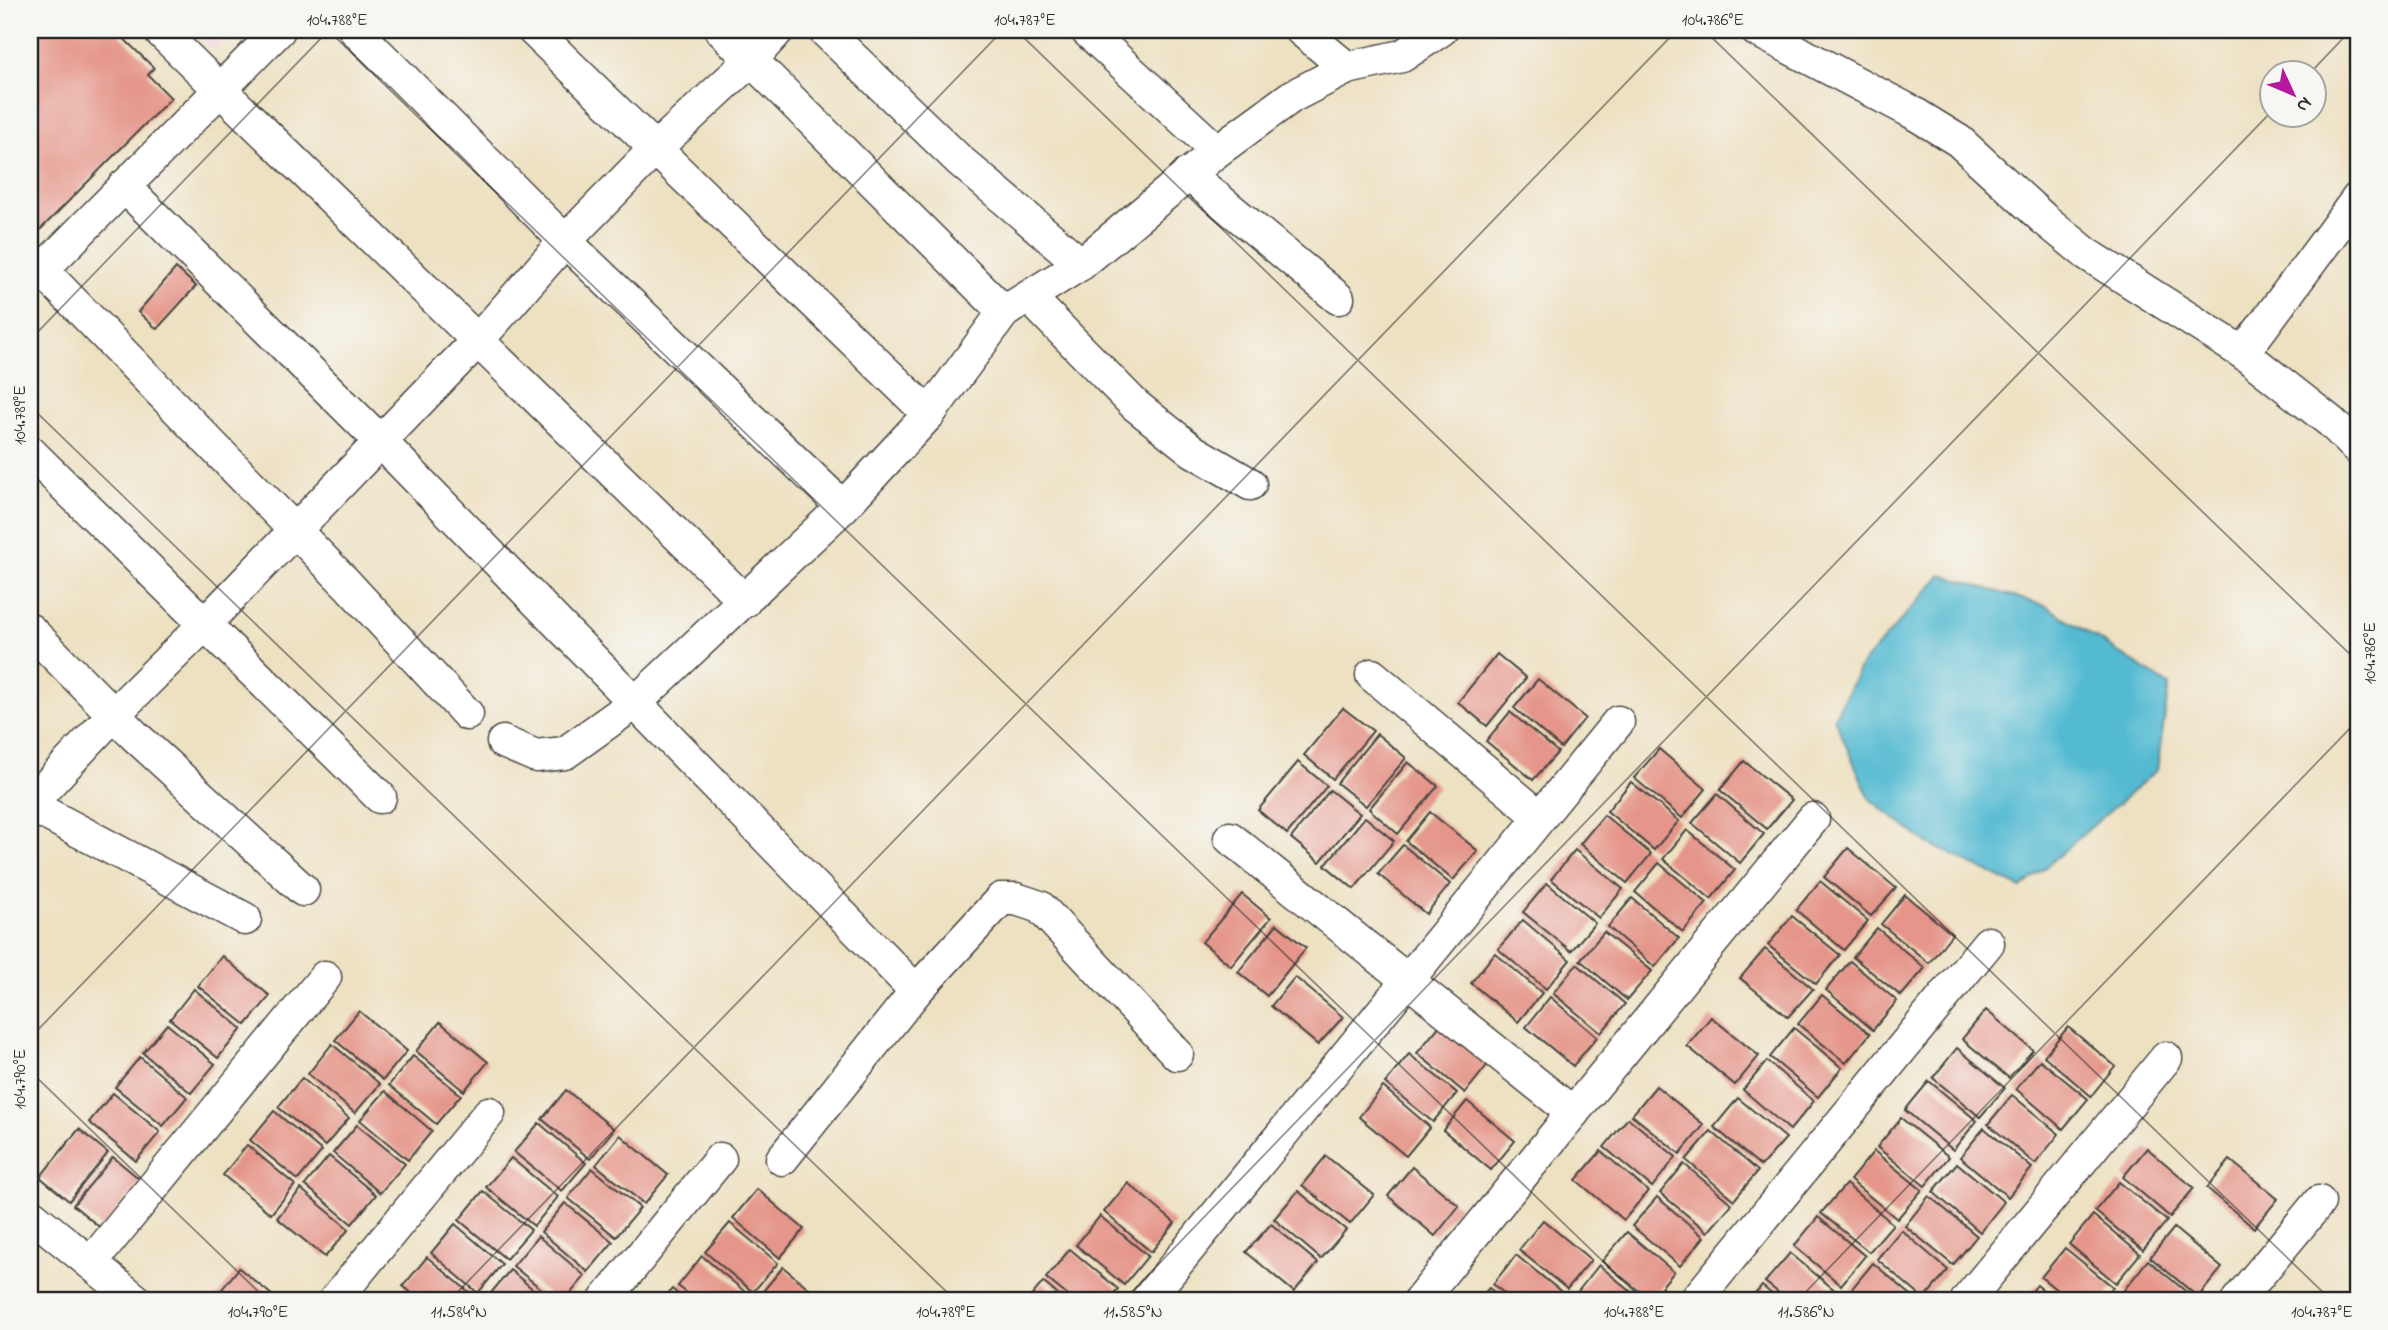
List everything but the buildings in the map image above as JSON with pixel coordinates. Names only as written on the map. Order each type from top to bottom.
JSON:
[{"type":"street","points":[[159,30],[745,601]]},
{"type":"street","points":[[279,30],[124,186],[36,266],[348,585],[467,714]]},
{"type":"street","points":[[355,30],[565,241],[843,507]]},
{"type":"street","points":[[533,30],[929,414]]},
{"type":"street","points":[[721,30],[1016,304],[1193,451],[1250,484]]},
{"type":"street","points":[[245,919],[30,804],[113,715],[204,625],[478,340],[565,241],[656,148],[751,60],[778,30]]},
{"type":"street","points":[[824,30],[959,160],[1081,264]]},
{"type":"street","points":[[1086,30],[1217,151]]},
{"type":"street","points":[[1301,30],[1347,68]]},
{"type":"street","points":[[503,743],[536,757],[565,753],[636,702],[843,507],[929,414],[1016,304],[1081,264],[1188,174],[1291,97],[1347,68],[1402,55],[1441,30]]},
{"type":"street","points":[[1756,30],[1902,107],[1959,141],[2035,211],[2087,254],[2243,353],[2331,422],[2358,449]]},
{"type":"street","points":[[1188,174],[1338,298]]},
{"type":"street","points":[[124,186],[381,442],[916,991]]},
{"type":"street","points":[[2243,353],[2358,198]]},
{"type":"street","points":[[30,452],[380,797]]},
{"type":"street","points":[[30,630],[113,715],[303,890]]},
{"type":"street","points":[[1372,675],[1540,817]]},
{"type":"street","points":[[1147,1300],[1618,722]]},
{"type":"street","points":[[1420,1300],[1814,819]]},
{"type":"street","points":[[1230,838],[1573,1113]]},
{"type":"street","points":[[782,1159],[916,991],[1001,899],[1016,899],[1040,907],[1177,1054]]},
{"type":"street","points":[[1696,1300],[1988,943]]},
{"type":"street","points":[[90,1263],[324,977]]},
{"type":"street","points":[[1967,1300],[2166,1058]]},
{"type":"street","points":[[335,1300],[489,1113]]},
{"type":"street","points":[[605,1300],[720,1159]]},
{"type":"street","points":[[2238,1300],[2319,1202]]},
{"type":"street","points":[[30,1214],[136,1300]]},
{"type":"shaded area","points":[[191,30],[236,30],[220,46],[209,48]]},
{"type":"water","points":[[1941,575],[2046,606],[2169,685],[2157,770],[2021,888],[1925,842],[1870,799],[1834,718],[1862,664]]}]
